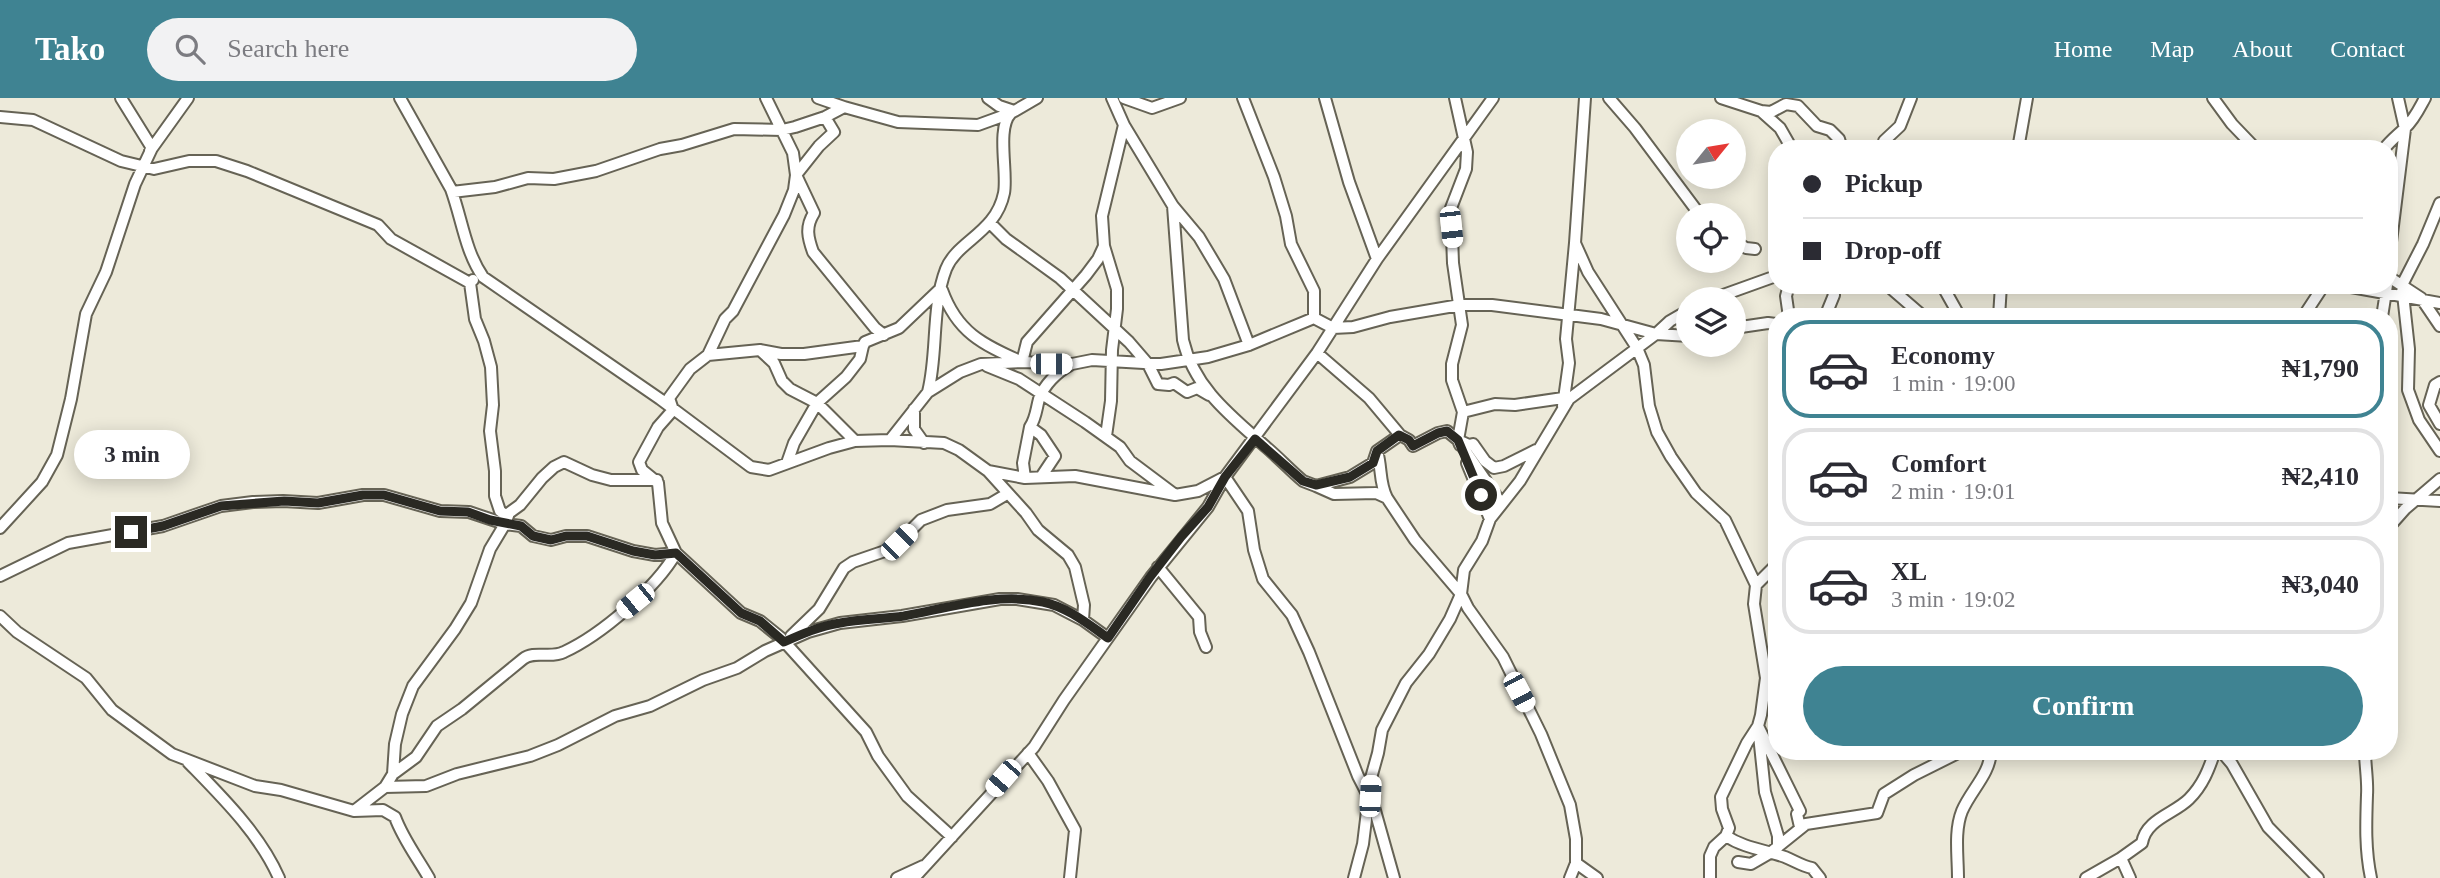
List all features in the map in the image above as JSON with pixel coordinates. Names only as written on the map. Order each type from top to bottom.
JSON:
[{"type":"street","points":[[121,98],[152,148]]},
{"type":"street","points":[[0,528],[42,482],[57,455],[71,399],[86,314],[106,272],[142,166],[188,98]]},
{"type":"street","points":[[400,98],[452,192],[472,260],[482,277],[751,467],[769,470],[855,441],[944,443],[959,450],[988,471],[1038,530],[1068,555],[1075,567],[1084,605],[1083,620]]},
{"type":"street","points":[[673,410],[669,398],[690,369],[708,355],[725,319],[733,311],[784,215],[794,190],[796,175],[793,153],[766,98]]},
{"type":"street","points":[[818,98],[898,122],[978,125],[1012,112],[1037,98]]},
{"type":"street","points":[[988,98],[1012,112]]},
{"type":"street","points":[[1112,98],[1124,125],[1173,206],[1199,237],[1224,279],[1249,345]]},
{"type":"street","points":[[1124,98],[1152,108],[1180,98]]},
{"type":"street","points":[[1243,98],[1274,177],[1291,244],[1314,290],[1314,318]]},
{"type":"street","points":[[1325,98],[1349,182],[1377,259]]},
{"type":"street","points":[[1455,98],[1467,152],[1466,169],[1451,208],[1452,263],[1461,325],[1452,365],[1452,380],[1463,412],[1458,440],[1490,519]]},
{"type":"street","points":[[914,878],[1028,753],[1158,567],[1208,507],[1225,477],[1317,353],[1377,259],[1493,98]]},
{"type":"street","points":[[1353,878],[1363,844],[1371,778],[1382,730],[1406,683],[1443,632],[1461,594],[1464,570],[1482,541],[1490,519],[1520,481],[1563,403],[1569,363],[1566,339],[1585,98]]},
{"type":"street","points":[[1609,98],[1651,148],[1689,203]]},
{"type":"street","points":[[1721,98],[1753,110],[1771,112],[1786,104],[1801,102],[1816,126],[1830,130],[1839,140]]},
{"type":"street","points":[[1888,140],[1900,126],[1911,98]]},
{"type":"street","points":[[2020,140],[2027,98]]},
{"type":"street","points":[[2213,98],[2247,140]]},
{"type":"street","points":[[2398,98],[2405,129],[2398,185]]},
{"type":"street","points":[[2391,140],[2416,116],[2425,98]]},
{"type":"street","points":[[452,192],[495,187],[528,178],[554,179],[596,171],[660,149],[734,130],[782,130],[825,117],[844,107]]},
{"type":"street","points":[[1761,111],[1780,128],[1787,140]]},
{"type":"street","points":[[928,393],[941,288],[947,267],[990,223],[1004,191],[1004,128],[1007,117],[1012,112]]},
{"type":"street","points":[[0,117],[33,120],[121,161],[154,169],[189,161],[216,161],[247,171],[378,225],[391,239],[470,283]]},
{"type":"street","points":[[796,175],[818,146],[834,132],[825,117]]},
{"type":"street","points":[[1106,436],[1111,401],[1117,289],[1104,246],[1102,216],[1124,125]]},
{"type":"street","points":[[796,175],[814,213],[809,221],[807,238],[813,252],[875,328],[884,335]]},
{"type":"street","points":[[2440,204],[2402,291],[2409,349],[2408,390],[2419,420],[2440,451]]},
{"type":"street","points":[[1173,206],[1183,340],[1188,360],[1210,395],[1303,481],[1334,494],[1376,493],[1387,498]]},
{"type":"street","points":[[990,223],[1006,239],[1060,278],[1114,328],[1148,364],[1158,384],[1174,383],[1187,392],[1197,388],[1210,395]]},
{"type":"street","points":[[1575,243],[1588,272],[1637,348],[1644,365],[1649,406],[1657,432],[1696,494],[1725,520],[1756,585],[1754,604],[1766,678],[1758,726],[1765,792],[1778,836],[1774,850]]},
{"type":"street","points":[[1022,362],[1027,342],[1073,291],[1098,259],[1104,246]]},
{"type":"street","points":[[1746,248],[1755,249]]},
{"type":"street","points":[[470,283],[475,278],[482,277]]},
{"type":"street","points":[[1745,287],[1768,279]]},
{"type":"street","points":[[470,283],[475,319],[491,367],[493,405],[489,432],[495,471],[495,496],[500,512],[506,520]]},
{"type":"street","points":[[2398,287],[2402,291]]},
{"type":"street","points":[[788,463],[794,443],[817,403],[846,377],[860,359],[865,342],[906,322],[941,288]]},
{"type":"street","points":[[941,288],[957,320],[970,335],[1022,362]]},
{"type":"street","points":[[2398,291],[2440,303]]},
{"type":"street","points":[[1897,294],[1914,308]]},
{"type":"street","points":[[2421,298],[2440,326]]},
{"type":"street","points":[[890,440],[928,393],[960,372],[981,364],[1072,364],[1092,360],[1148,364],[1188,360],[1249,345],[1314,318],[1334,328],[1353,327],[1390,317],[1460,305],[1492,305],[1601,319],[1656,334],[1676,335]]},
{"type":"street","points":[[1463,412],[1495,404],[1563,403],[1676,318]]},
{"type":"street","points":[[1746,326],[1768,323]]},
{"type":"street","points":[[708,355],[760,350],[804,354],[863,346]]},
{"type":"street","points":[[760,350],[774,363],[782,382],[817,403],[855,441]]},
{"type":"street","points":[[1317,353],[1369,398],[1399,435],[1409,440],[1413,446],[1447,431],[1458,440],[1473,444],[1485,461],[1494,468],[1504,467],[1538,448]]},
{"type":"street","points":[[981,364],[1019,379],[1106,436],[1120,447],[1130,461],[1175,495]]},
{"type":"street","points":[[1026,478],[1023,463],[1030,427],[1042,395],[1050,380],[1072,364]]},
{"type":"street","points":[[2440,382],[2435,385],[2429,405],[2440,424]]},
{"type":"street","points":[[914,409],[915,434],[924,443]]},
{"type":"street","points":[[673,410],[658,427],[639,462],[642,470],[657,480],[662,523],[676,553],[741,613],[760,621],[784,642],[866,732],[877,756],[907,796],[953,837]]},
{"type":"street","points":[[1030,427],[1041,435],[1055,456],[1041,477]]},
{"type":"street","points":[[1316,485],[1350,477],[1373,463],[1377,451],[1399,435]]},
{"type":"street","points":[[1458,440],[1501,503]]},
{"type":"street","points":[[1377,451],[1381,465],[1380,485],[1387,498],[1415,540],[1461,594],[1503,657],[1561,781],[1574,823],[1576,863],[1570,878]]},
{"type":"street","points":[[393,774],[401,714],[413,686],[456,629],[471,603],[490,549],[506,520],[542,478],[564,462],[592,475],[611,480],[657,480]]},
{"type":"street","points":[[988,471],[1026,478],[1075,476],[1175,495],[1198,491],[1225,477]]},
{"type":"street","points":[[1225,477],[1248,511],[1254,551],[1263,579],[1292,615],[1358,776],[1370,796],[1394,878]]},
{"type":"street","points":[[2398,518],[2440,479]]},
{"type":"street","points":[[784,642],[819,609],[839,574],[853,562],[885,551],[899,542],[921,520],[947,510],[990,504],[1007,494]]},
{"type":"street","points":[[0,576],[68,543],[163,526],[221,506],[284,501],[318,503],[363,495],[384,495],[440,511],[468,512],[506,520],[521,526],[533,536],[551,540],[566,536],[587,536],[633,551],[655,555],[676,553]]},
{"type":"street","points":[[2398,498],[2440,501]]},
{"type":"street","points":[[354,811],[385,787],[393,774],[416,757],[437,726],[462,709],[528,654],[561,654],[614,619],[654,582],[676,553]]},
{"type":"street","points":[[1158,567],[1199,617],[1200,632],[1206,647]]},
{"type":"street","points":[[1756,585],[1768,573]]},
{"type":"street","points":[[385,787],[426,786],[457,774],[530,756],[558,746],[615,716],[650,706],[703,680],[737,668],[784,642],[840,623],[902,616],[1000,599],[1039,601],[1054,605],[1083,620],[1108,638]]},
{"type":"street","points":[[0,616],[17,632],[86,678],[112,710],[172,754],[255,786],[281,790],[354,811],[383,810],[394,817],[403,838],[429,878]]},
{"type":"street","points":[[1758,726],[1768,746]]},
{"type":"street","points":[[1710,878],[1710,856],[1729,828],[1721,797],[1758,726]]},
{"type":"street","points":[[1028,753],[1048,781],[1075,830],[1070,878]]},
{"type":"street","points":[[186,760],[243,824],[272,862],[279,878]]},
{"type":"street","points":[[1775,760],[1800,811],[1797,814],[1800,827]]},
{"type":"street","points":[[1738,862],[1751,864],[1774,850],[1800,827],[1827,819],[1857,818],[1877,813],[1884,794],[1913,775],[1944,760]]},
{"type":"street","points":[[1958,878],[1958,823],[1968,799],[1989,767],[1990,760]]},
{"type":"street","points":[[2086,878],[2142,842],[2143,835],[2150,827],[2189,799],[2205,778],[2212,760]]},
{"type":"street","points":[[2229,760],[2268,827],[2318,878]]},
{"type":"street","points":[[2365,760],[2366,840],[2371,878]]},
{"type":"street","points":[[1726,836],[1737,844],[1774,850],[1812,868],[1820,878]]},
{"type":"street","points":[[2120,858],[2130,878]]},
{"type":"street","points":[[1576,863],[1597,878]]},
{"type":"street","points":[[897,878],[925,866]]},
{"type":"route","points":[[131,532],[163,526],[221,506],[284,501],[318,503],[363,495],[384,495],[413,505],[440,511],[468,512],[505,524],[521,526],[533,536],[551,540],[566,536],[587,536],[633,551],[655,555],[676,553],[741,613],[760,621],[784,642],[840,623],[902,616],[1000,599],[1039,601],[1054,605],[1083,620],[1108,638],[1150,577],[1208,507],[1225,477],[1255,439],[1303,481],[1316,485],[1350,477],[1373,463],[1377,451],[1399,435],[1409,440],[1413,446],[1447,431],[1458,440],[1481,495]]}]
